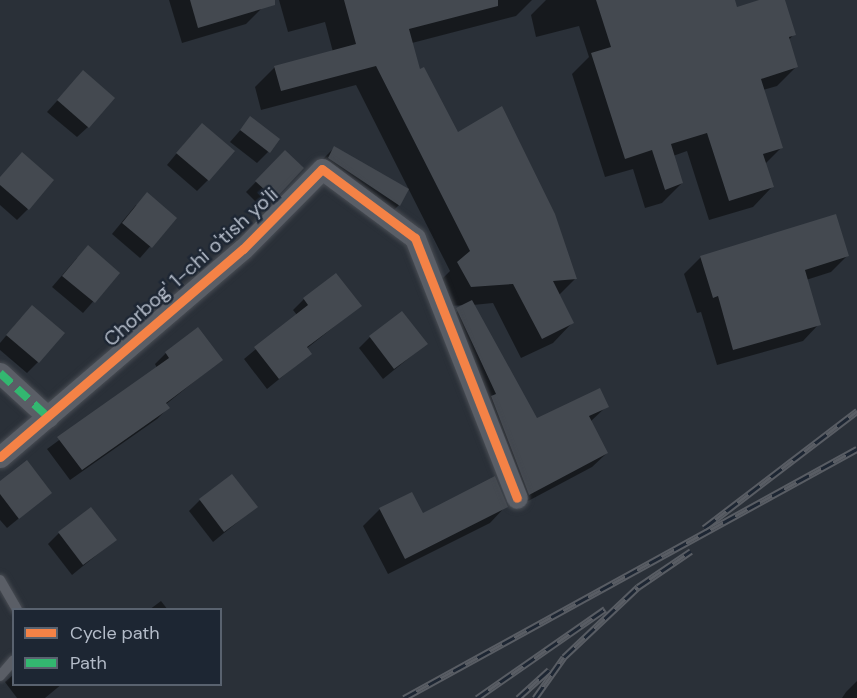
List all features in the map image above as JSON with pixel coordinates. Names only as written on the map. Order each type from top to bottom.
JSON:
[{"type":"street","name":"Chorbog' 1-chi o'tish yo'li","points":[[0,457],[243,249],[322,169],[415,238],[517,498]]},
{"type":"street","points":[[0,373],[48,417]]},
{"type":"lane","points":[[0,580],[15,608]]},
{"type":"lane","points":[[0,676],[12,662]]},
{"type":"building","points":[[190,0],[275,0],[275,5],[198,28]]},
{"type":"building","points":[[344,0],[498,0],[498,6],[409,29],[420,69],[424,67],[458,132],[502,106],[555,214],[577,279],[553,281],[574,323],[542,339],[513,284],[471,287],[457,262],[470,251],[376,66],[281,91],[274,66],[356,44]]},
{"type":"building","points":[[596,0],[735,0],[737,7],[759,0],[785,0],[796,35],[789,37],[798,67],[761,79],[783,148],[763,154],[774,187],[729,201],[707,133],[671,144],[683,183],[665,190],[652,150],[625,159],[591,53],[611,47]]},
{"type":"building","points":[[83,70],[115,98],[89,128],[57,100]]},
{"type":"building","points":[[250,116],[280,139],[270,153],[240,130]]},
{"type":"building","points":[[202,123],[235,151],[209,181],[176,153]]},
{"type":"building","points":[[334,146],[409,189],[400,206],[328,158]]},
{"type":"building","points":[[285,150],[304,168],[275,199],[255,181]]},
{"type":"building","points":[[22,152],[54,180],[29,210],[0,185],[0,177]]},
{"type":"building","points":[[147,192],[177,218],[152,248],[122,223]]},
{"type":"building","points":[[836,214],[849,256],[805,270],[821,325],[733,350],[718,296],[713,298],[700,256]]},
{"type":"building","points":[[88,245],[120,273],[95,303],[62,276]]},
{"type":"building","points":[[336,273],[362,306],[307,347],[312,354],[279,379],[254,347],[308,305],[303,298]]},
{"type":"building","points":[[472,300],[537,418],[600,388],[609,407],[589,416],[608,453],[529,495],[491,396],[496,394],[456,308]]},
{"type":"building","points":[[32,305],[65,333],[39,363],[6,335]]},
{"type":"building","points":[[402,311],[428,344],[394,369],[369,336]]},
{"type":"building","points":[[198,327],[223,360],[166,403],[170,408],[82,470],[57,437],[169,358],[165,352]]},
{"type":"building","points":[[27,460],[52,493],[19,519],[0,494],[0,481]]},
{"type":"building","points":[[232,474],[258,507],[224,532],[199,499]]},
{"type":"building","points":[[495,476],[508,507],[405,559],[379,508],[412,492],[423,513]]},
{"type":"building","points":[[91,507],[117,540],[83,565],[58,532]]},
{"type":"railway","points":[[704,528],[857,411]]},
{"type":"railway","points":[[404,698],[857,449]]},
{"type":"railway","points":[[535,698],[564,657],[638,587],[691,551]]},
{"type":"railway","points":[[477,698],[605,609]]},
{"type":"railway","points":[[518,698],[549,670]]},
{"type":"marked path","points":[[0,373],[48,417]]},
{"type":"cycle path","points":[[0,457],[243,249],[322,169],[415,238],[517,498]]}]
